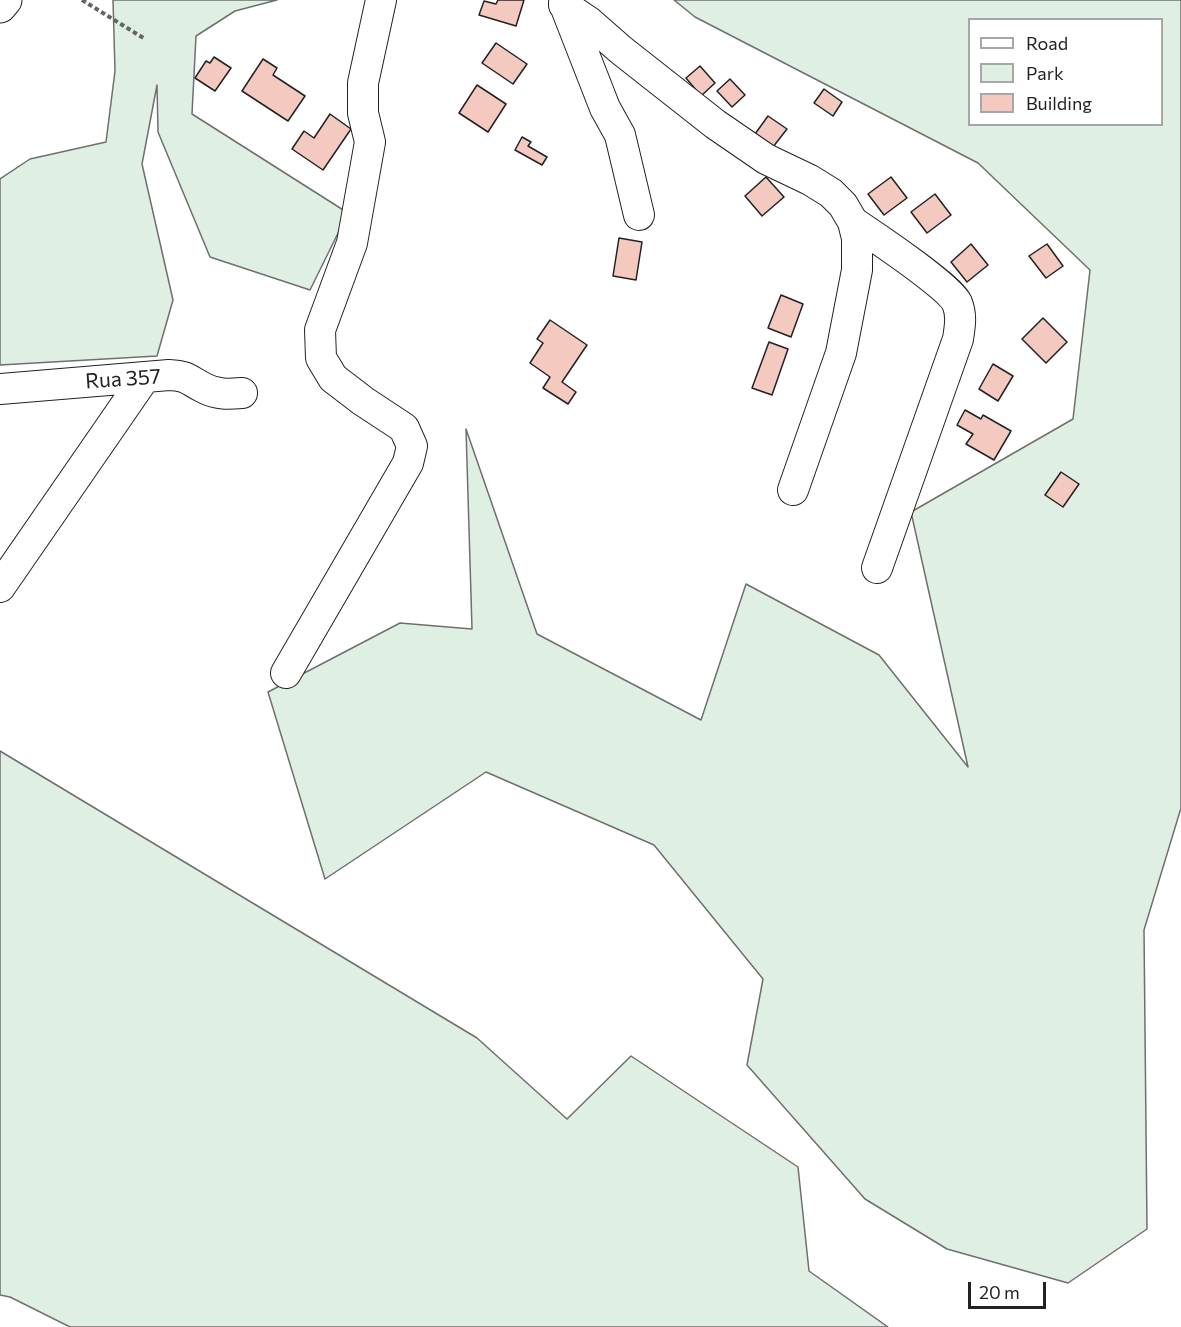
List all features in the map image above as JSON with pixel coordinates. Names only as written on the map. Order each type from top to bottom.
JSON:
[{"type":"main road","points":[[0,6],[5,0]]},
{"type":"street","points":[[286,673],[408,463],[412,446],[404,428],[333,378],[321,358],[321,330],[352,243],[370,142],[363,113],[363,83],[381,0]]},
{"type":"street","points":[[563,2],[605,108],[620,135],[639,215]]},
{"type":"street","points":[[563,2],[734,137],[766,159],[831,192],[843,205],[853,222],[857,238],[857,270],[841,353],[793,490]]},
{"type":"street","points":[[853,222],[910,262],[957,300],[962,319],[958,339],[877,568]]},
{"type":"street","name":"Rua 357","points":[[0,389],[184,376],[204,388],[221,394],[242,393]]},
{"type":"street","points":[[0,587],[145,377]]},
{"type":"path","points":[[82,0],[145,39]]},
{"type":"green space","points":[[113,0],[277,0],[235,11],[196,36],[192,114],[348,213],[310,290],[210,257],[158,132],[157,85],[142,164],[173,300],[157,356],[0,365],[0,179],[30,159],[106,142],[115,71]]},
{"type":"green space","points":[[674,0],[1181,0],[1181,808],[1144,930],[1147,1229],[1068,1283],[947,1249],[865,1199],[747,1065],[763,979],[654,845],[486,772],[325,879],[268,692],[400,623],[472,629],[466,429],[537,634],[701,720],[746,584],[879,655],[968,767],[911,512],[1073,419],[1090,270],[978,163],[695,17]]},
{"type":"green space","points":[[0,751],[477,1038],[567,1119],[631,1056],[798,1167],[809,1271],[888,1327],[70,1327],[10,1297],[0,1295]]},
{"type":"building","points":[[498,0],[524,0],[516,26],[479,15],[484,1],[496,4]]},
{"type":"building","points":[[496,43],[527,64],[513,84],[482,63]]},
{"type":"building","points":[[214,57],[231,68],[215,91],[195,78],[206,61],[210,63]]},
{"type":"building","points":[[263,59],[277,68],[273,75],[305,96],[288,121],[242,91]]},
{"type":"building","points":[[700,66],[715,83],[701,96],[686,78]]},
{"type":"building","points":[[730,79],[745,95],[732,107],[717,91]]},
{"type":"building","points":[[477,85],[506,104],[488,132],[459,113]]},
{"type":"building","points":[[824,89],[842,102],[833,116],[814,103]]},
{"type":"building","points":[[330,114],[351,129],[323,170],[292,149],[304,131],[314,138]]},
{"type":"building","points":[[768,116],[787,129],[773,147],[755,134]]},
{"type":"building","points":[[522,137],[531,142],[528,146],[547,157],[542,165],[515,150]]},
{"type":"building","points":[[766,177],[784,197],[762,216],[745,196]]},
{"type":"building","points":[[891,177],[907,198],[884,215],[868,194]]},
{"type":"building","points":[[935,194],[951,215],[927,233],[911,212]]},
{"type":"building","points":[[619,238],[642,242],[636,280],[613,276]]},
{"type":"building","points":[[971,244],[988,265],[967,282],[951,262]]},
{"type":"building","points":[[1047,244],[1063,266],[1046,278],[1029,256]]},
{"type":"building","points":[[781,295],[803,304],[791,337],[768,328]]},
{"type":"building","points":[[1043,318],[1067,342],[1046,363],[1022,339]]},
{"type":"building","points":[[550,320],[587,345],[562,382],[576,392],[568,404],[543,388],[550,377],[530,363],[543,343],[537,339]]},
{"type":"building","points":[[769,342],[788,349],[772,395],[752,388]]},
{"type":"building","points":[[993,364],[1013,376],[998,401],[979,389]]},
{"type":"building","points":[[965,410],[981,419],[983,415],[1011,431],[994,460],[966,444],[973,434],[957,425]]},
{"type":"building","points":[[1061,472],[1079,484],[1063,507],[1045,495]]}]
